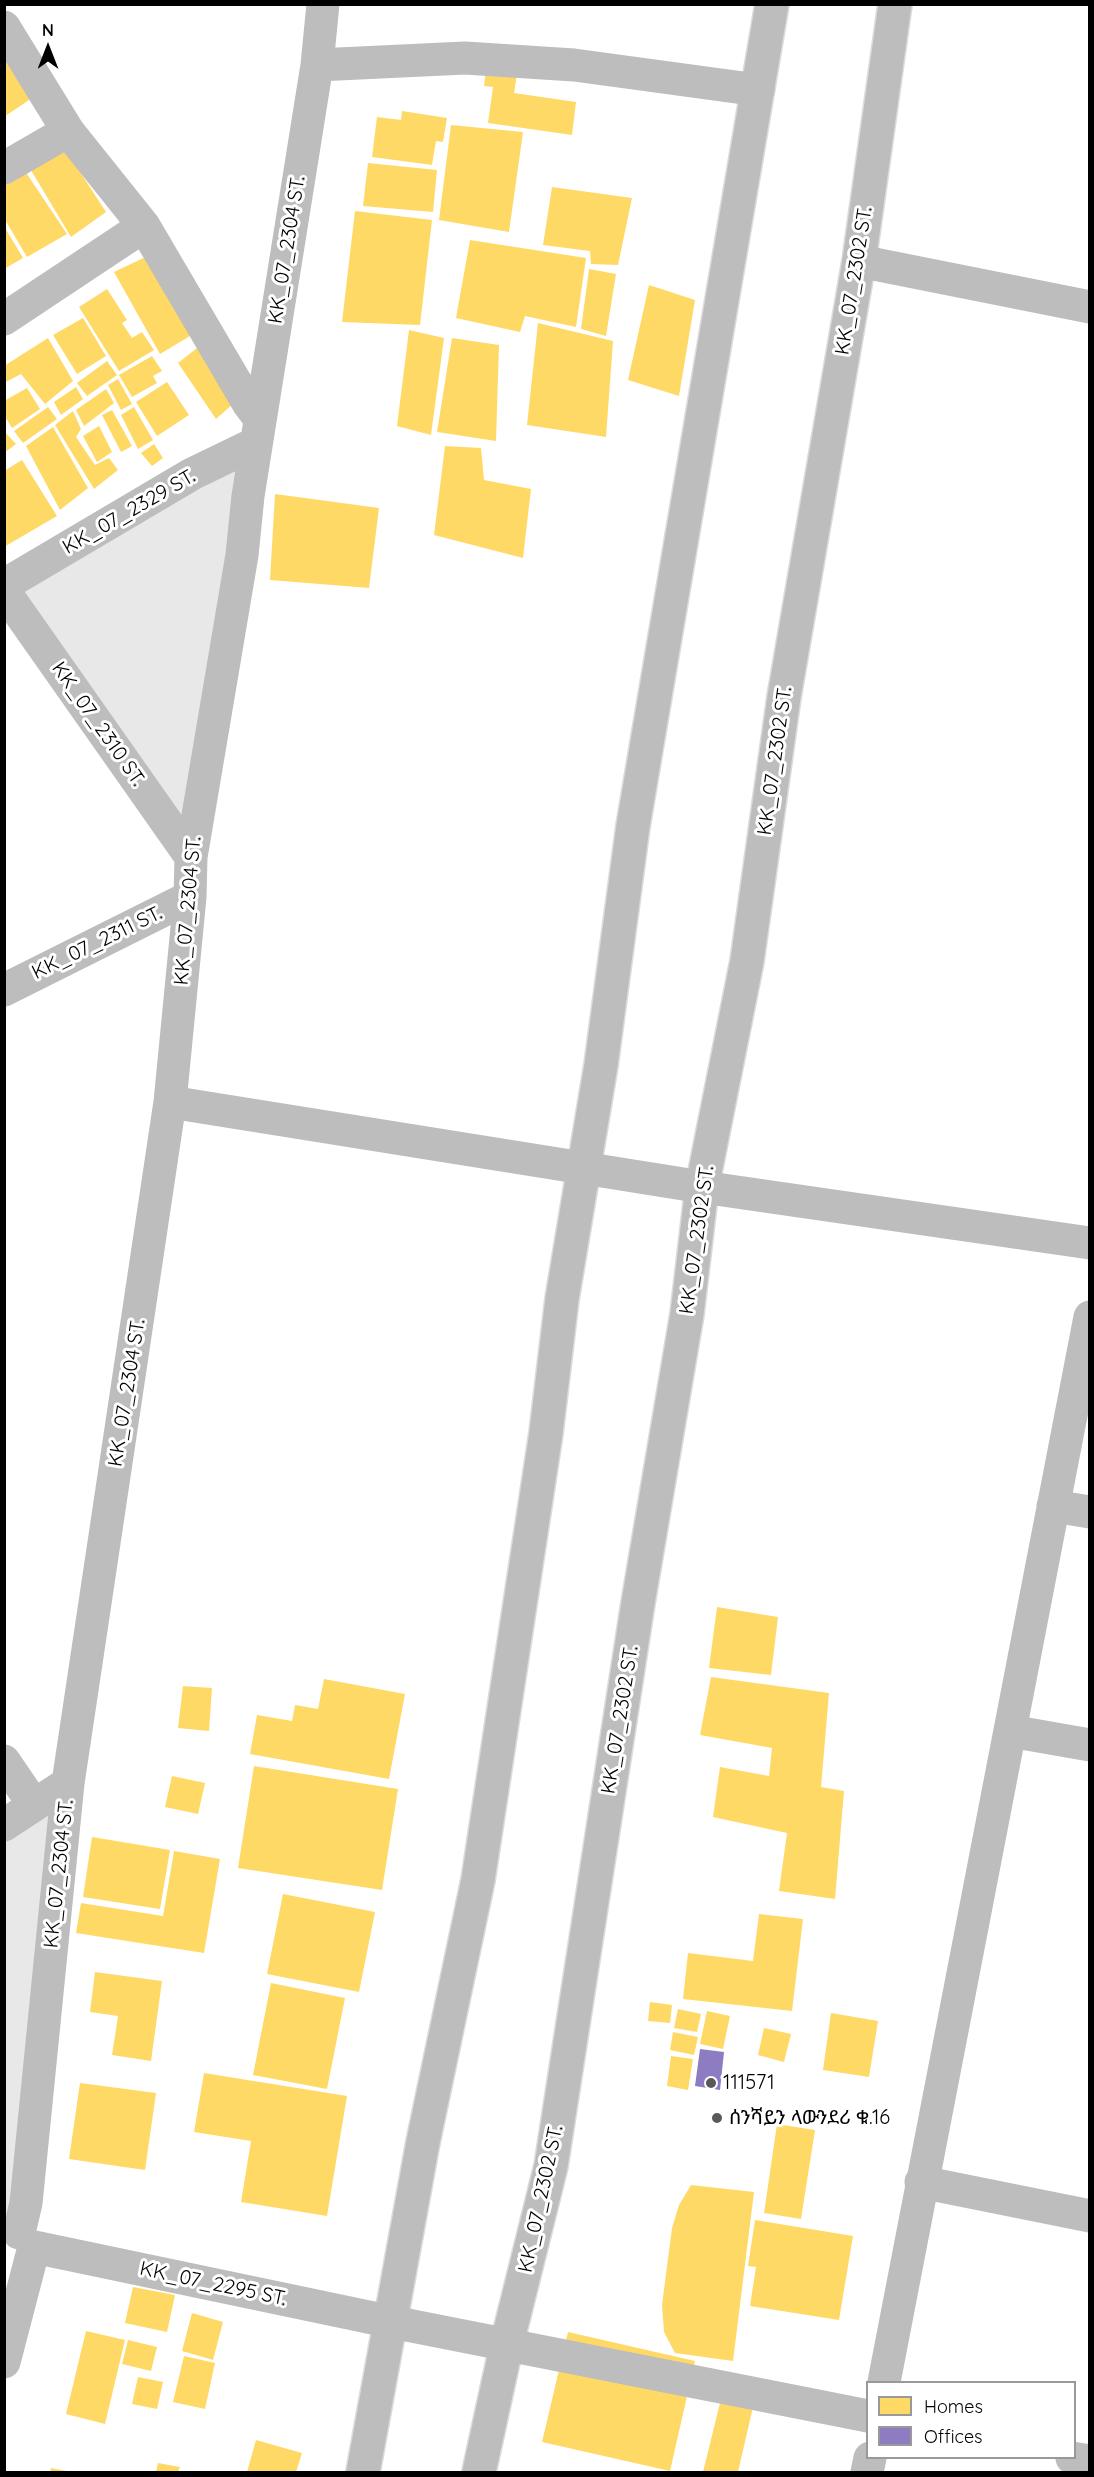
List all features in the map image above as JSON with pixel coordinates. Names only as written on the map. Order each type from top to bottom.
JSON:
[{"type":"street","name":"KK_07_2304 ST.","points":[[4,2362],[19,2233],[26,2203],[68,1783],[170,1102],[190,897],[191,857],[242,555],[248,496],[317,65],[323,4]]},
{"type":"street","points":[[363,2472],[423,2142],[478,1880],[546,1433],[562,1299],[601,1065],[633,826],[772,4]]},
{"type":"street","name":"KK_07_2302 ST.","points":[[479,2472],[507,2343],[551,2166],[638,1603],[687,1314],[702,1187],[747,961],[784,697],[859,261],[895,4]]},
{"type":"street","points":[[4,27],[68,131],[144,226],[248,403],[258,431]]},
{"type":"street","points":[[317,65],[476,58],[574,65],[758,90]]},
{"type":"street","points":[[4,168],[68,131]]},
{"type":"street","points":[[4,319],[144,226]]},
{"type":"street","points":[[859,261],[1089,307]]},
{"type":"street","name":"KK_07_2329 ST.","points":[[4,585],[192,474],[258,431]]},
{"type":"street","name":"KK_07_2310 ST.","points":[[4,591],[191,857]]},
{"type":"street","name":"KK_07_2311 ST.","points":[[6,986],[190,897]]},
{"type":"street","points":[[170,1102],[702,1187],[1089,1243]]},
{"type":"street","points":[[884,2381],[1053,1506],[1086,1362],[1089,1317]]},
{"type":"street","points":[[1053,1506],[1089,1512]]},
{"type":"street","points":[[1010,1731],[1089,1745]]},
{"type":"street","points":[[4,1761],[34,1805]]},
{"type":"street","points":[[4,1825],[68,1783]]},
{"type":"street","points":[[921,2182],[1089,2216]]},
{"type":"street","name":"KK_07_2295 ST.","points":[[19,2233],[392,2322],[866,2416]]},
{"type":"shaded area","points":[[256,443],[191,857],[5,591]]},
{"type":"shaded area","points":[[68,1783],[19,2233],[4,2213],[4,1825]]},
{"type":"building: Homes","points":[[4,48],[32,98],[4,117]]},
{"type":"building: Homes","points":[[487,63],[518,68],[514,93],[576,102],[572,135],[488,123],[493,87],[484,86]]},
{"type":"building: Homes","points":[[402,111],[447,118],[443,142],[436,141],[432,165],[372,157],[377,117],[401,120]]},
{"type":"building: Homes","points":[[451,125],[523,132],[509,232],[439,220]]},
{"type":"building: Homes","points":[[60,141],[106,212],[71,237],[26,162]]},
{"type":"building: Homes","points":[[368,163],[437,170],[433,212],[363,206]]},
{"type":"building: Homes","points":[[21,165],[67,234],[27,257],[4,218],[4,175]]},
{"type":"building: Homes","points":[[552,187],[632,198],[618,265],[591,264],[590,251],[543,245]]},
{"type":"building: Homes","points":[[355,211],[432,220],[420,325],[342,322]]},
{"type":"building: Homes","points":[[4,226],[23,258],[4,269]]},
{"type":"building: Homes","points":[[470,240],[586,258],[576,327],[525,316],[520,332],[456,318]]},
{"type":"building: Homes","points":[[154,253],[200,330],[160,354],[114,272]]},
{"type":"building: Homes","points":[[589,269],[616,274],[606,336],[581,329]]},
{"type":"building: Homes","points":[[649,285],[695,300],[679,396],[628,380]]},
{"type":"building: Homes","points":[[107,289],[127,320],[122,323],[132,338],[142,332],[154,350],[119,371],[79,307]]},
{"type":"building: Homes","points":[[83,318],[106,356],[77,374],[53,335]]},
{"type":"building: Homes","points":[[538,323],[613,341],[606,437],[527,425]]},
{"type":"building: Homes","points":[[409,330],[444,338],[431,435],[397,426]]},
{"type":"building: Homes","points":[[48,338],[73,381],[45,404],[21,374],[4,383],[4,366]]},
{"type":"building: Homes","points":[[452,338],[499,345],[496,441],[437,432]]},
{"type":"building: Homes","points":[[197,348],[234,403],[216,419],[178,363]]},
{"type":"building: Homes","points":[[152,356],[162,371],[153,376],[157,383],[132,397],[119,375]]},
{"type":"building: Homes","points":[[107,361],[117,375],[87,396],[77,383]]},
{"type":"building: Homes","points":[[118,379],[132,404],[121,410],[108,385]]},
{"type":"building: Homes","points":[[167,382],[189,415],[157,436],[136,402]]},
{"type":"building: Homes","points":[[76,387],[83,399],[61,415],[54,402]]},
{"type":"building: Homes","points":[[27,388],[40,409],[12,428],[4,415],[4,401]]},
{"type":"building: Homes","points":[[106,389],[114,403],[84,426],[76,410]]},
{"type":"building: Homes","points":[[48,407],[57,419],[23,443],[14,431]]},
{"type":"building: Homes","points":[[134,407],[153,440],[138,449],[121,415]]},
{"type":"building: Homes","points":[[112,410],[132,446],[121,452],[102,415]]},
{"type":"building: Homes","points":[[73,411],[81,429],[76,437],[95,465],[109,458],[118,470],[94,489],[55,425]]},
{"type":"building: Homes","points":[[99,426],[112,452],[97,462],[83,436]]},
{"type":"building: Homes","points":[[53,427],[88,488],[60,510],[26,446]]},
{"type":"building: Homes","points":[[4,431],[16,444],[4,453]]},
{"type":"building: Homes","points":[[154,444],[163,458],[152,466],[141,453]]},
{"type":"building: Homes","points":[[445,446],[481,448],[484,480],[531,489],[523,558],[434,535]]},
{"type":"building: Homes","points":[[22,460],[57,516],[4,547],[4,471]]},
{"type":"building: Homes","points":[[275,494],[379,508],[369,588],[270,580]]},
{"type":"building: Homes","points":[[717,1607],[778,1617],[771,1675],[709,1668]]},
{"type":"building: Homes","points":[[711,1677],[829,1693],[821,1787],[844,1791],[835,1899],[779,1891],[787,1833],[713,1817],[720,1767],[769,1776],[772,1748],[700,1735]]},
{"type":"building: Homes","points":[[324,1679],[405,1694],[389,1779],[250,1754],[257,1715],[292,1721],[295,1705],[318,1709]]},
{"type":"building: Homes","points":[[183,1686],[212,1688],[209,1731],[178,1728]]},
{"type":"building: Homes","points":[[254,1766],[398,1789],[382,1890],[238,1868]]},
{"type":"building: Homes","points":[[172,1776],[205,1783],[198,1814],[165,1807]]},
{"type":"building: Homes","points":[[92,1837],[170,1850],[160,1909],[83,1897]]},
{"type":"building: Homes","points":[[174,1851],[220,1859],[204,1953],[76,1933],[81,1903],[163,1916]]},
{"type":"building: Homes","points":[[283,1894],[375,1912],[359,1992],[267,1974]]},
{"type":"building: Homes","points":[[759,1914],[803,1919],[792,2011],[683,1999],[688,1953],[753,1961]]},
{"type":"building: Homes","points":[[95,1972],[162,1981],[151,2061],[112,2055],[118,2016],[90,2012]]},
{"type":"building: Homes","points":[[271,1983],[345,1998],[327,2089],[253,2075]]},
{"type":"building: Homes","points":[[650,2002],[672,2005],[670,2023],[648,2021]]},
{"type":"building: Homes","points":[[678,2009],[701,2014],[697,2032],[674,2028]]},
{"type":"building: Homes","points":[[707,2011],[730,2016],[723,2049],[700,2044]]},
{"type":"building: Homes","points":[[831,2013],[878,2021],[869,2077],[823,2070]]},
{"type":"building: Homes","points":[[764,2028],[791,2034],[784,2062],[758,2055]]},
{"type":"building: Homes","points":[[673,2032],[698,2037],[694,2055],[670,2050]]},
{"type":"building: Homes","points":[[671,2056],[693,2059],[688,2090],[667,2086]]},
{"type":"building: Homes","points":[[204,2073],[347,2096],[327,2216],[241,2202],[251,2141],[194,2132]]},
{"type":"building: Homes","points":[[80,2083],[156,2093],[145,2170],[69,2159]]},
{"type":"building: Homes","points":[[777,2124],[815,2130],[801,2219],[764,2213]]},
{"type":"building: Homes","points":[[691,2185],[754,2192],[733,2361],[675,2353],[664,2332],[662,2305],[672,2228],[679,2205]]},
{"type":"building: Homes","points":[[755,2220],[853,2236],[839,2320],[750,2306],[756,2267],[748,2266]]},
{"type":"building: Homes","points":[[133,2287],[175,2295],[167,2332],[125,2323]]},
{"type":"building: Homes","points":[[192,2313],[223,2322],[213,2360],[182,2351]]},
{"type":"building: Homes","points":[[86,2331],[125,2340],[105,2424],[66,2414]]},
{"type":"building: Homes","points":[[568,2332],[695,2361],[670,2471],[542,2442]]},
{"type":"building: Homes","points":[[128,2340],[157,2347],[151,2371],[122,2364]]},
{"type":"building: Homes","points":[[184,2356],[215,2363],[205,2409],[173,2402]]},
{"type":"building: Homes","points":[[138,2377],[163,2382],[157,2409],[132,2404]]},
{"type":"building: Homes","points":[[721,2399],[753,2407],[738,2472],[703,2472]]},
{"type":"building: Homes","points":[[256,2440],[302,2453],[296,2472],[247,2472]]},
{"type":"building: Homes","points":[[158,2463],[180,2467],[178,2472],[156,2472]]},
{"type":"building: Homes","points":[[51,2468],[67,2471],[67,2472],[50,2472]]},
{"type":"building: Offices","points":[[700,2049],[724,2052],[720,2090],[695,2086]]},
{"type":"place","name":"111571","points":[[711,2083]]},
{"type":"place","name":"ሰንሻይን ላውንደሪ ቁ.16","points":[[717,2118]]}]
